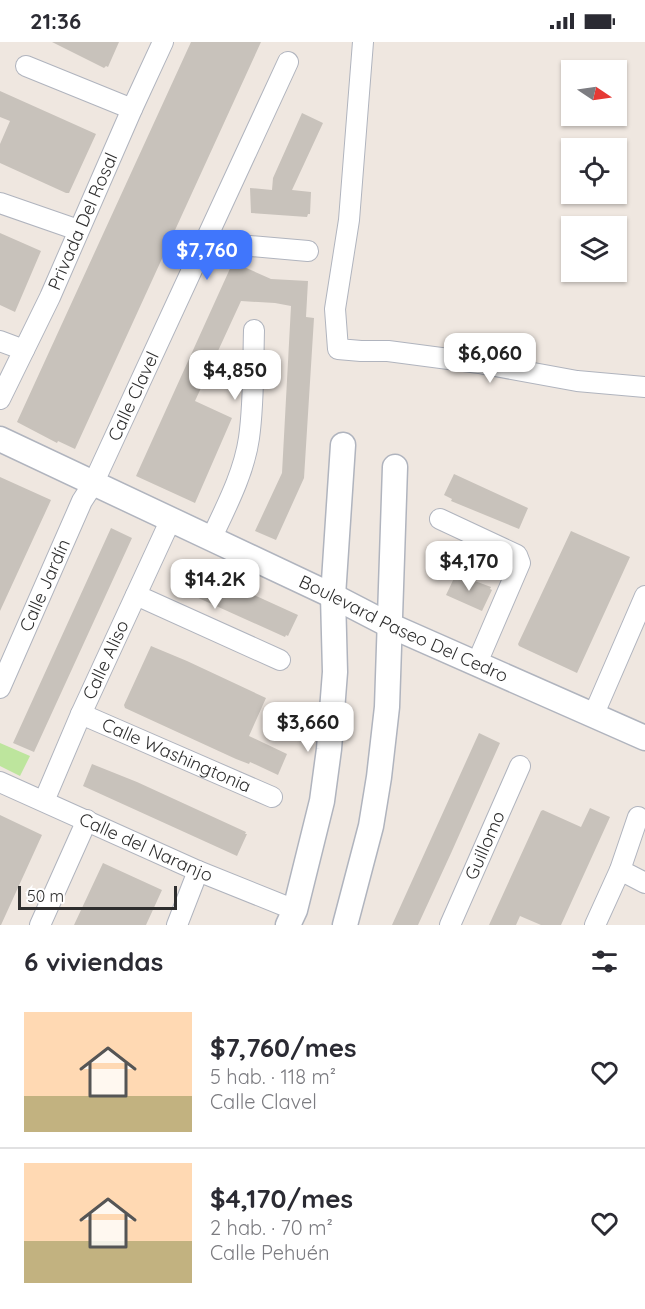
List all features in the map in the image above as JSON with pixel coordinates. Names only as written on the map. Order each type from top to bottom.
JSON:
[{"type":"street","name":"Privada Del Rosal","points":[[0,399],[50,297],[163,42]]},
{"type":"street","points":[[363,42],[348,220],[335,309],[338,349],[388,351],[479,363],[577,381],[645,387]]},
{"type":"street","name":"Calle Clavel","points":[[93,484],[288,62]]},
{"type":"street","points":[[26,66],[132,109]]},
{"type":"street","points":[[0,203],[78,230]]},
{"type":"street","points":[[204,242],[308,251]]},
{"type":"street","points":[[211,539],[223,514],[247,446],[254,330]]},
{"type":"street","points":[[0,341],[24,350]]},
{"type":"street","name":"Boulevard Paseo Del Cedro","points":[[0,439],[333,596],[389,625],[645,738]]},
{"type":"street","points":[[292,918],[322,801],[329,749],[335,672],[333,596],[343,445]]},
{"type":"street","points":[[345,925],[371,826],[387,707],[395,467]]},
{"type":"street","name":"Calle Jardín","points":[[0,688],[82,501],[93,484]]},
{"type":"street","name":"Calle Aliso","points":[[44,801],[81,714],[171,519]]},
{"type":"street","points":[[440,519],[520,558],[520,563],[477,663]]},
{"type":"street","points":[[136,595],[280,660]]},
{"type":"street","points":[[593,716],[645,596]]},
{"type":"street","name":"Calle Washingtonia","points":[[81,714],[272,797]]},
{"type":"street","name":"Guillomo","points":[[450,925],[520,766]]},
{"type":"street","name":"Calle del Naranjo","points":[[0,782],[198,871],[292,918]]},
{"type":"street","points":[[595,925],[620,870],[638,817]]},
{"type":"street","points":[[40,925],[87,820]]},
{"type":"street","points":[[620,870],[645,883]]},
{"type":"street","points":[[177,925],[198,871]]},
{"type":"green space","points":[[0,743],[30,756],[20,776],[0,766]]},
{"type":"building","points":[[52,42],[119,42],[108,67],[104,68]]},
{"type":"building","points":[[191,42],[261,42],[75,449],[58,441],[57,443],[17,422]]},
{"type":"building","points":[[0,91],[96,134],[69,193],[0,163],[0,144],[10,121],[0,117]]},
{"type":"building","points":[[302,113],[323,123],[292,190],[311,192],[310,214],[307,217],[251,213],[250,188],[272,190],[273,178]]},
{"type":"building","points":[[0,233],[41,251],[15,312],[0,305]]},
{"type":"building","points":[[233,262],[271,279],[308,281],[306,317],[314,318],[304,478],[276,540],[255,531],[282,473],[291,306],[241,301],[195,401],[232,418],[195,503],[136,476]]},
{"type":"building","points":[[454,474],[528,508],[519,529],[451,501],[452,499],[444,495]]},
{"type":"building","points":[[0,477],[51,500],[0,611]]},
{"type":"building","points":[[111,528],[132,538],[34,752],[13,743]]},
{"type":"building","points":[[571,531],[630,557],[577,673],[518,644]]},
{"type":"building","points":[[182,562],[298,615],[288,636],[285,637],[174,587],[175,584],[172,583]]},
{"type":"building","points":[[456,574],[491,587],[492,590],[482,611],[446,595]]},
{"type":"building","points":[[151,646],[266,698],[249,736],[287,754],[278,775],[250,762],[249,764],[236,759],[125,708],[124,705]]},
{"type":"building","points":[[479,733],[500,743],[452,851],[418,925],[392,925]]},
{"type":"building","points":[[92,764],[246,832],[237,856],[83,786]]},
{"type":"building","points":[[590,808],[610,817],[561,925],[541,925],[520,916],[516,925],[489,925],[541,811],[581,827]]},
{"type":"building","points":[[0,815],[42,835],[1,925],[0,925]]},
{"type":"building","points":[[103,863],[162,890],[146,925],[74,925]]}]
